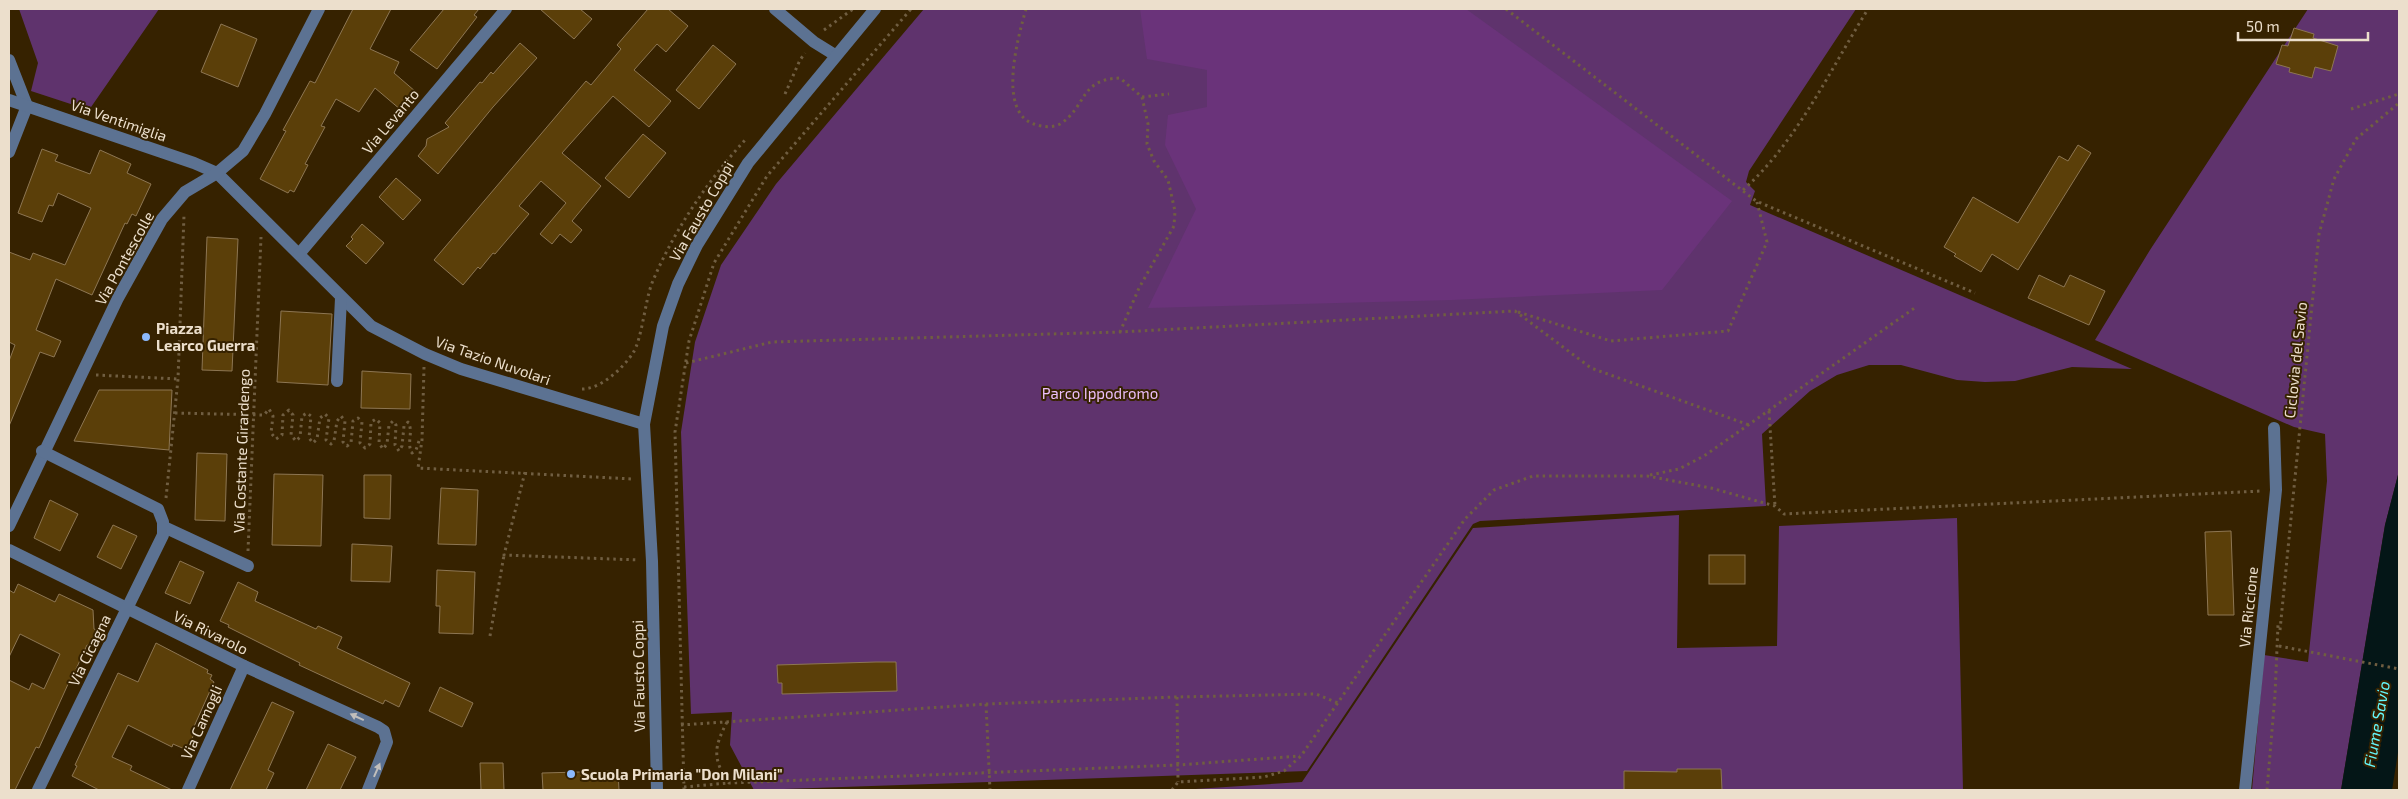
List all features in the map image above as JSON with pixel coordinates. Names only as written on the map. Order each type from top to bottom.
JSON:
[{"type":"street","name":"Via Pontescolle","points":[[9,526],[42,451],[132,270],[162,219],[185,192],[217,173],[243,151],[265,114],[319,9]]},
{"type":"street","name":"Via Levanto","points":[[299,254],[506,9]]},
{"type":"street","points":[[775,9],[814,42],[835,56]]},
{"type":"street","name":"Via Fausto Coppi","points":[[657,790],[652,561],[644,424],[663,326],[678,284],[697,245],[748,163],[875,9]]},
{"type":"street","points":[[9,60],[27,106],[9,152]]},
{"type":"street","name":"Via Ventimiglia","points":[[9,100],[194,163],[217,173]]},
{"type":"street","name":"Via Tazio Nuvolari","points":[[217,173],[370,326],[424,354],[523,389],[644,424]]},
{"type":"street","points":[[337,380],[341,298]]},
{"type":"street","name":"Via Riccione","points":[[2245,790],[2276,490],[2274,428]]},
{"type":"street","points":[[42,451],[158,509],[164,525],[248,566]]},
{"type":"street","name":"Via Cicagna","points":[[38,790],[163,534],[164,525]]},
{"type":"street","name":"Via Rivarolo","points":[[9,550],[244,666],[378,727],[386,736],[386,749],[368,790]]},
{"type":"street","name":"Via Camogli","points":[[188,790],[244,666]]},
{"type":"path","points":[[911,9],[767,176],[714,263],[689,341],[675,432],[684,788],[729,783],[1178,766],[1301,756]]},
{"type":"path","points":[[1026,9],[1018,35],[1013,72],[1015,107],[1025,121],[1041,127],[1059,125],[1071,113],[1090,87],[1106,78],[1120,78],[1142,97],[1148,124],[1147,144],[1154,160],[1168,180],[1176,211],[1174,226],[1140,288],[1120,332]]},
{"type":"path","points":[[1506,9],[1756,201],[1975,293]]},
{"type":"path","points":[[1743,190],[1763,172],[1798,124],[1868,9]]},
{"type":"path","points":[[1142,97],[1168,94]]},
{"type":"path","points":[[2351,109],[2399,94]]},
{"type":"path","name":"Ciclovia del Savio","points":[[2267,790],[2319,234],[2334,179],[2356,139],[2399,103]]},
{"type":"path","points":[[164,525],[178,379],[185,192]]},
{"type":"path","points":[[686,363],[772,342],[1120,332],[1515,311],[1612,341],[1728,331],[1767,242],[1756,201]]},
{"type":"path","name":"Via Costante Girardengo","points":[[248,566],[252,415],[262,216]]},
{"type":"path","points":[[1647,476],[1679,469],[1704,456],[1916,307]]},
{"type":"path","points":[[1515,311],[1591,368],[1749,424]]},
{"type":"path","points":[[424,354],[422,440],[418,468],[525,472],[646,480]]},
{"type":"path","points":[[81,374],[178,379]]},
{"type":"path","points":[[174,413],[264,415],[269,409],[273,416],[271,433],[276,439],[282,435],[283,415],[289,410],[292,415],[291,435],[296,441],[300,437],[302,416],[307,413],[311,416],[309,438],[313,443],[317,439],[320,418],[325,414],[329,418],[326,440],[331,444],[334,441],[337,421],[341,416],[345,421],[343,442],[347,446],[351,443],[353,421],[358,418],[362,422],[360,443],[365,448],[370,444],[371,422],[376,419],[380,422],[379,443],[383,449],[387,444],[389,425],[393,421],[396,425],[395,445],[399,451],[402,446],[404,426],[408,422],[411,427],[409,448],[412,453],[416,450],[419,441],[422,440]]},
{"type":"path","points":[[1769,410],[1775,506]]},
{"type":"path","points":[[490,636],[504,555],[525,472]]},
{"type":"path","points":[[1178,782],[1264,778],[1284,771],[1301,756],[1465,519],[1494,490],[1533,476],[1647,476],[1711,488],[1775,506],[1784,514],[2276,490]]},
{"type":"path","points":[[504,555],[652,561]]},
{"type":"path","points":[[2279,646],[2399,669]]},
{"type":"path","points":[[681,724],[986,704],[1177,696],[1316,694],[1338,703]]},
{"type":"path","points":[[1172,790],[1178,782],[1177,696]]},
{"type":"path","points":[[986,704],[990,790]]},
{"type":"path","points":[[728,721],[719,738],[716,752],[718,767],[729,783]]},
{"type":"green space","points":[[19,9],[159,9],[89,110],[31,91],[38,63]]},
{"type":"green space","name":"Parco Ippodromo","points":[[924,9],[1856,9],[1749,171],[1746,182],[1755,191],[1750,205],[2132,369],[2072,367],[2015,381],[1985,382],[1957,380],[1901,365],[1869,365],[1837,375],[1810,391],[1762,434],[1766,506],[1480,521],[1473,524],[1307,771],[754,790],[730,745],[732,712],[691,714],[681,432],[695,342],[721,265],[776,184]]},
{"type":"green space","points":[[2308,9],[2399,9],[2399,471],[2385,525],[2341,790],[2252,790],[2264,655],[2308,662],[2327,481],[2325,434],[2294,427],[2095,340],[2150,250]]},
{"type":"green space","points":[[1679,515],[1677,648],[1777,646],[1779,526],[1957,518],[1963,790],[1180,790],[1302,782],[1473,528]]},
{"type":"shaded area","points":[[1140,9],[1466,9],[1732,201],[1662,290],[1452,300],[1148,308],[1196,209],[1165,145],[1168,115],[1207,107],[1207,70],[1147,59]]},
{"type":"water","name":"Fiume Savio","points":[[2399,471],[2399,746],[2392,790],[2341,790],[2385,525]]},
{"type":"building","points":[[353,9],[391,9],[370,49],[399,62],[394,73],[416,92],[401,110],[375,88],[359,112],[336,99],[321,126],[325,127],[305,164],[308,165],[294,192],[290,190],[288,193],[260,179],[286,131],[283,130],[310,81],[315,83]]},
{"type":"building","points":[[444,9],[479,9],[474,15],[477,17],[437,69],[410,50]]},
{"type":"building","points":[[540,9],[580,9],[592,19],[574,39]]},
{"type":"building","points":[[648,9],[668,9],[688,26],[666,52],[657,44],[634,70],[671,101],[649,127],[613,96],[562,153],[601,186],[572,221],[582,230],[571,243],[560,234],[552,244],[540,234],[566,203],[541,181],[519,206],[529,214],[495,254],[493,253],[480,269],[478,267],[463,285],[434,260],[586,81],[591,85],[621,49],[617,45]]},
{"type":"building","points":[[221,24],[257,39],[238,87],[201,72]]},
{"type":"building","points":[[2294,28],[2314,34],[2313,38],[2338,46],[2331,71],[2315,67],[2312,78],[2289,72],[2290,68],[2276,64],[2282,45],[2288,46]]},
{"type":"building","points":[[520,43],[537,58],[493,107],[438,174],[418,156],[426,146],[427,139],[449,127],[445,123],[480,82],[482,83],[491,72],[493,74]]},
{"type":"building","points":[[713,45],[736,64],[699,109],[676,90]]},
{"type":"building","points":[[643,134],[666,153],[629,198],[605,178]]},
{"type":"building","points":[[2078,145],[2091,153],[2018,270],[1992,254],[1981,272],[1954,256],[1956,254],[1944,247],[1973,197],[2018,223],[2059,156],[2068,161]]},
{"type":"building","points":[[42,149],[58,155],[55,161],[90,174],[100,150],[131,164],[127,173],[151,184],[136,216],[132,214],[127,224],[125,223],[92,295],[56,279],[36,330],[61,341],[54,357],[40,352],[9,426],[9,361],[15,345],[9,342],[9,252],[30,260],[33,253],[65,265],[91,208],[58,193],[53,206],[49,205],[42,222],[18,213]]},
{"type":"building","points":[[396,178],[421,200],[403,220],[379,197]]},
{"type":"building","points":[[362,224],[384,243],[366,264],[346,246],[353,239],[351,237]]},
{"type":"building","points":[[207,237],[238,239],[232,371],[202,370]]},
{"type":"building","points":[[2039,275],[2064,287],[2070,275],[2105,291],[2089,325],[2028,298]]},
{"type":"building","points":[[281,311],[332,314],[328,385],[277,382]]},
{"type":"building","points":[[362,371],[411,374],[410,409],[361,408]]},
{"type":"building","points":[[99,390],[172,390],[169,450],[74,441]]},
{"type":"building","points":[[197,453],[227,454],[225,521],[195,520]]},
{"type":"building","points":[[274,474],[323,475],[321,546],[272,545]]},
{"type":"building","points":[[364,475],[391,475],[390,519],[364,518]]},
{"type":"building","points":[[441,488],[478,490],[476,545],[438,544]]},
{"type":"building","points":[[50,500],[78,514],[60,551],[34,538]]},
{"type":"building","points":[[113,525],[137,536],[121,569],[97,557]]},
{"type":"building","points":[[2231,531],[2234,615],[2208,615],[2205,532]]},
{"type":"building","points":[[352,544],[392,546],[390,582],[351,581]]},
{"type":"building","points":[[1709,555],[1745,555],[1745,584],[1709,584]]},
{"type":"building","points":[[180,561],[204,572],[190,604],[165,593]]},
{"type":"building","points":[[437,570],[475,572],[473,634],[439,633],[440,606],[436,606]]},
{"type":"building","points":[[238,582],[258,592],[255,601],[316,629],[318,626],[342,637],[337,648],[410,683],[399,707],[385,700],[383,704],[299,665],[300,663],[228,627],[229,625],[220,621]]},
{"type":"building","points":[[18,584],[55,602],[59,594],[93,610],[94,629],[98,631],[90,646],[87,645],[76,669],[79,670],[73,683],[69,682],[39,748],[36,747],[15,790],[9,790],[9,680],[29,690],[32,683],[44,689],[60,654],[20,634],[9,657],[9,590],[14,593]]},
{"type":"building","points":[[156,643],[208,670],[207,673],[212,675],[210,679],[214,682],[192,731],[195,732],[187,750],[173,744],[172,747],[128,725],[112,757],[132,766],[130,770],[172,790],[99,790],[72,776],[77,766],[75,765],[118,673],[138,682]]},
{"type":"building","points":[[896,662],[897,691],[782,694],[782,683],[778,683],[777,665]]},
{"type":"building","points":[[440,687],[473,703],[462,727],[429,711]]},
{"type":"building","points":[[272,702],[294,712],[268,770],[274,773],[266,790],[230,790]]},
{"type":"building","points":[[328,744],[356,757],[340,790],[306,790]]},
{"type":"building","points":[[480,763],[503,763],[504,790],[481,790]]},
{"type":"building","points":[[1677,769],[1721,769],[1722,790],[1624,790],[1624,771],[1677,772]]},
{"type":"building","points":[[618,771],[619,790],[543,790],[542,773]]},
{"type":"place","name":"Piazza Learco Guerra","points":[[146,337]]},
{"type":"place","name":"Scuola Primaria \"Don Milani\"","points":[[571,774]]}]
